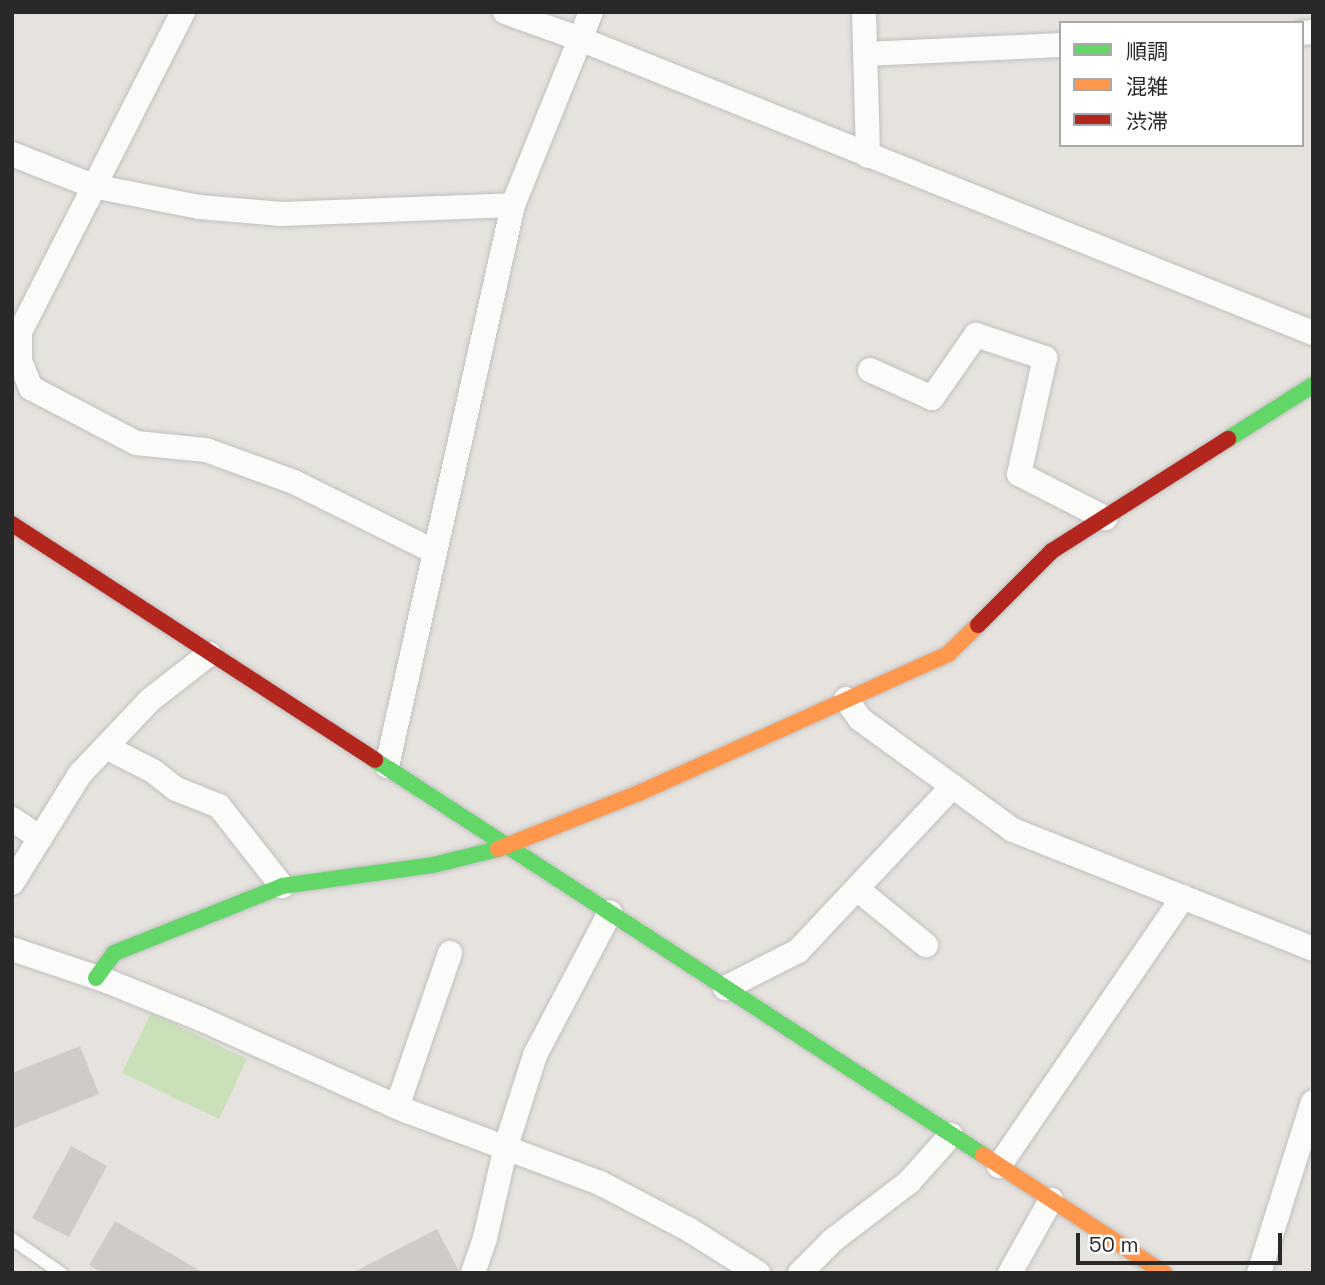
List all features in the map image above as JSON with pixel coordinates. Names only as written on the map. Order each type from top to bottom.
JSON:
[{"type":"street","points":[[183,12],[20,332],[21,391],[136,443],[206,450],[294,482],[435,552]]},
{"type":"street","points":[[506,12],[580,39],[1313,333]]},
{"type":"street","points":[[387,766],[513,205],[591,12]]},
{"type":"street","points":[[864,12],[868,156]]},
{"type":"street","points":[[866,54],[1059,45]]},
{"type":"street","points":[[12,154],[93,186],[199,207],[282,214],[513,205]]},
{"type":"street","points":[[870,370],[932,398],[976,335],[1045,358],[1019,474],[1105,518]]},
{"type":"street","points":[[96,978],[114,953],[282,887],[433,865],[511,846],[639,793],[948,654],[1052,551],[1313,385]]},
{"type":"street","points":[[12,524],[1164,1273]]},
{"type":"street","points":[[12,883],[80,774],[150,700],[209,654]]},
{"type":"street","points":[[846,699],[860,719],[1013,830],[1313,950]]},
{"type":"street","points":[[106,747],[153,771],[176,789],[219,806],[282,887]]},
{"type":"street","points":[[725,988],[798,951],[953,786]]},
{"type":"street","points":[[12,819],[40,838]]},
{"type":"street","points":[[856,889],[926,945]]},
{"type":"street","points":[[999,1166],[1182,897]]},
{"type":"street","points":[[473,1273],[485,1238],[506,1146],[536,1055],[610,914]]},
{"type":"street","points":[[12,948],[201,1019],[397,1107],[600,1183],[688,1230],[758,1273]]},
{"type":"street","points":[[397,1107],[450,953]]},
{"type":"street","points":[[1259,1273],[1313,1102]]},
{"type":"street","points":[[800,1273],[833,1240],[909,1182],[951,1135]]},
{"type":"street","points":[[1010,1273],[1051,1200]]},
{"type":"lane","points":[[12,1239],[61,1273]]},
{"type":"green space","points":[[151,1013],[247,1059],[219,1119],[122,1073]]},
{"type":"building","points":[[80,1046],[99,1094],[12,1129],[12,1073]]},
{"type":"building","points":[[71,1146],[107,1166],[69,1237],[32,1218]]},
{"type":"building","points":[[115,1221],[204,1273],[102,1273],[89,1265]]},
{"type":"building","points":[[437,1229],[460,1273],[352,1273]]},
{"type":"traffic: fast","points":[[1228,439],[1313,385]]},
{"type":"traffic: fast","points":[[375,760],[983,1155]]},
{"type":"traffic: fast","points":[[96,978],[114,953],[282,886],[433,865],[498,849]]},
{"type":"traffic: slow","points":[[498,849],[639,793],[948,654],[978,625]]},
{"type":"traffic: slow","points":[[983,1155],[1164,1273]]},
{"type":"traffic: jam","points":[[978,625],[1052,551],[1228,439]]},
{"type":"traffic: jam","points":[[12,524],[375,760]]}]
